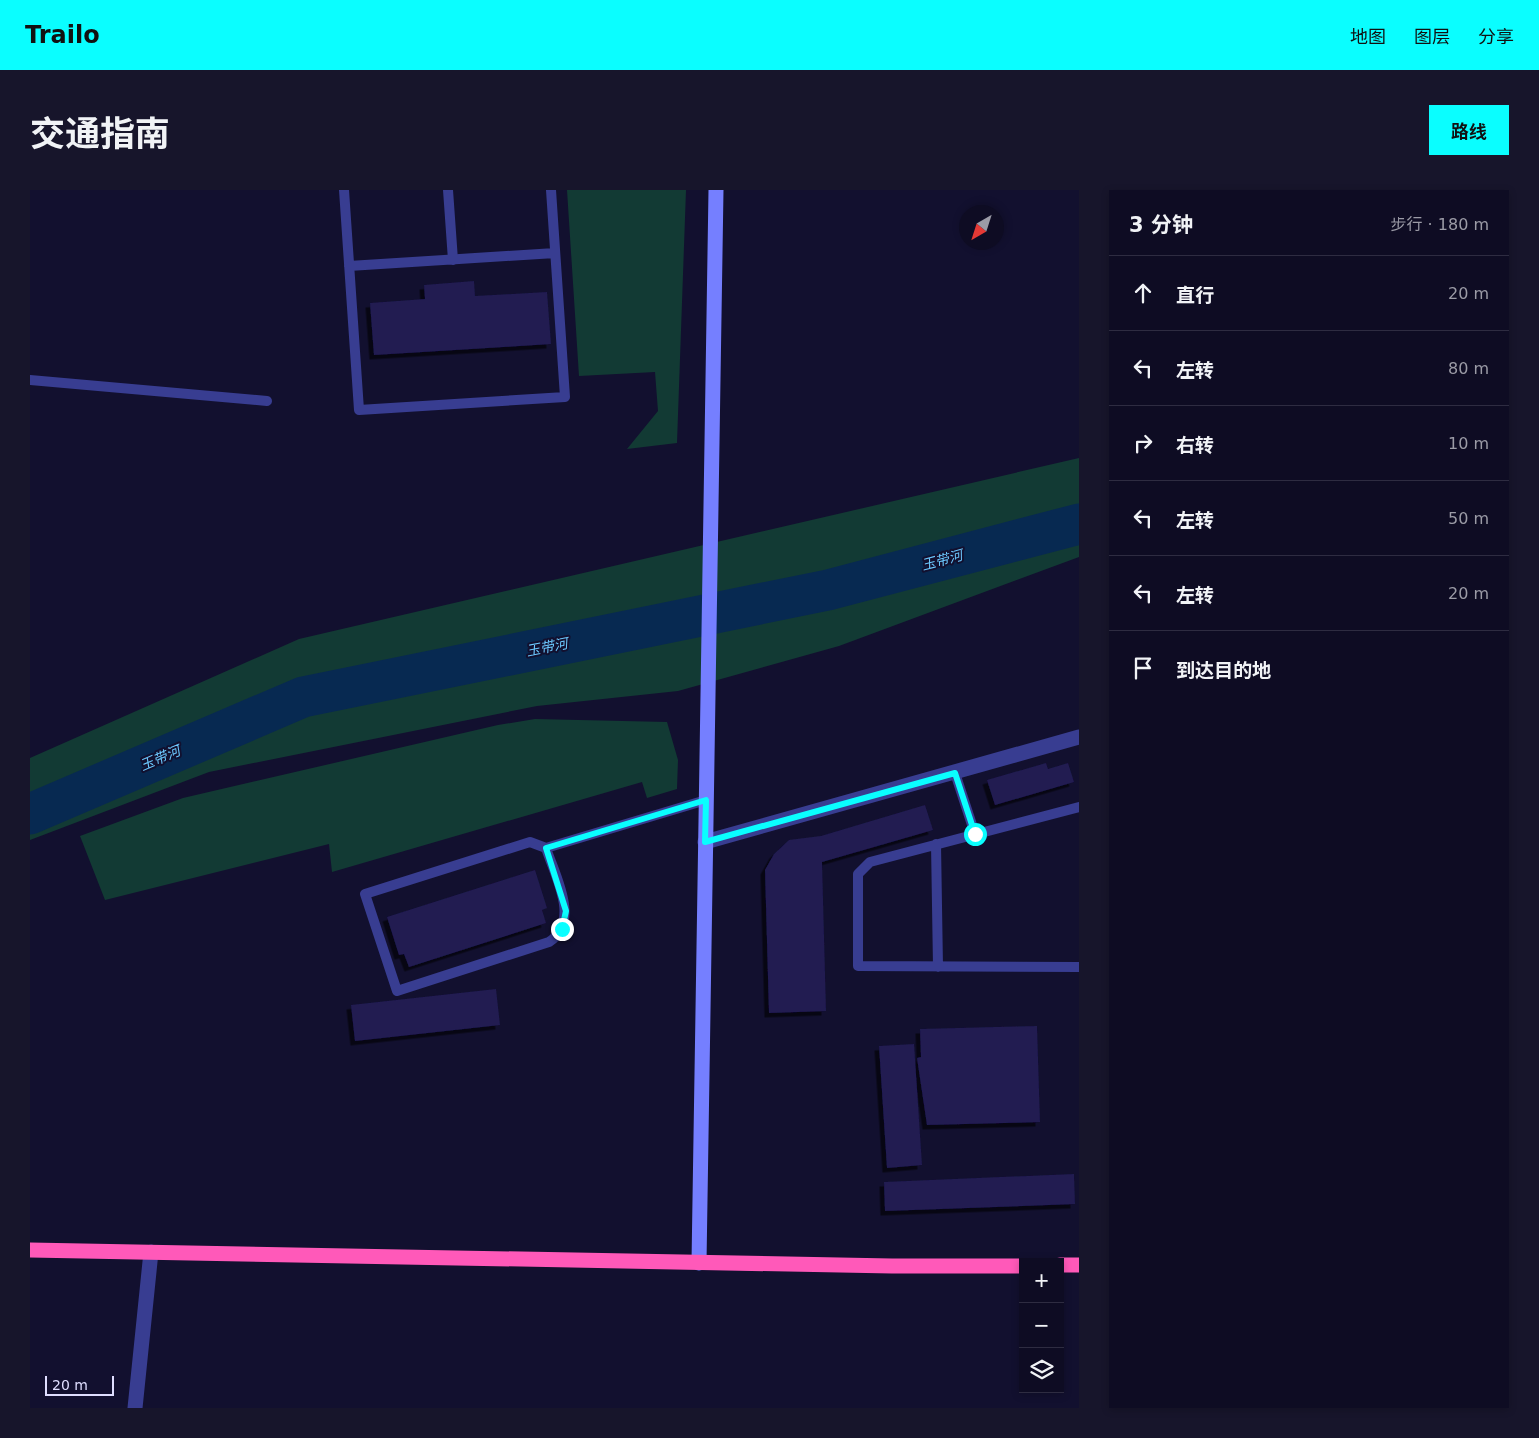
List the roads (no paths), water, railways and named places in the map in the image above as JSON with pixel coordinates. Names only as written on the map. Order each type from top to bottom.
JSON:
[{"type":"highway","points":[[30,1250],[699,1263],[1019,1266]]},
{"type":"highway","points":[[1064,1266],[1079,1265]]},
{"type":"street","points":[[699,1263],[716,190]]},
{"type":"street","points":[[705,842],[1079,737]]},
{"type":"street","points":[[135,1408],[151,1252]]},
{"type":"lane","points":[[344,190],[359,410],[565,398],[550,190]]},
{"type":"lane","points":[[448,190],[453,260]]},
{"type":"lane","points":[[349,266],[555,253]]},
{"type":"lane","points":[[30,380],[267,400]]},
{"type":"lane","points":[[955,773],[975,834]]},
{"type":"lane","points":[[546,848],[566,911],[562,929],[557,937],[549,942],[397,991],[365,894],[530,842],[546,848],[706,800]]},
{"type":"lane","points":[[1079,806],[870,862],[858,874],[858,966],[1079,967]]},
{"type":"lane","points":[[936,844],[938,966]]},
{"type":"waterway","name":"玉带河","points":[[30,814],[303,697],[828,590],[1079,524]]}]
